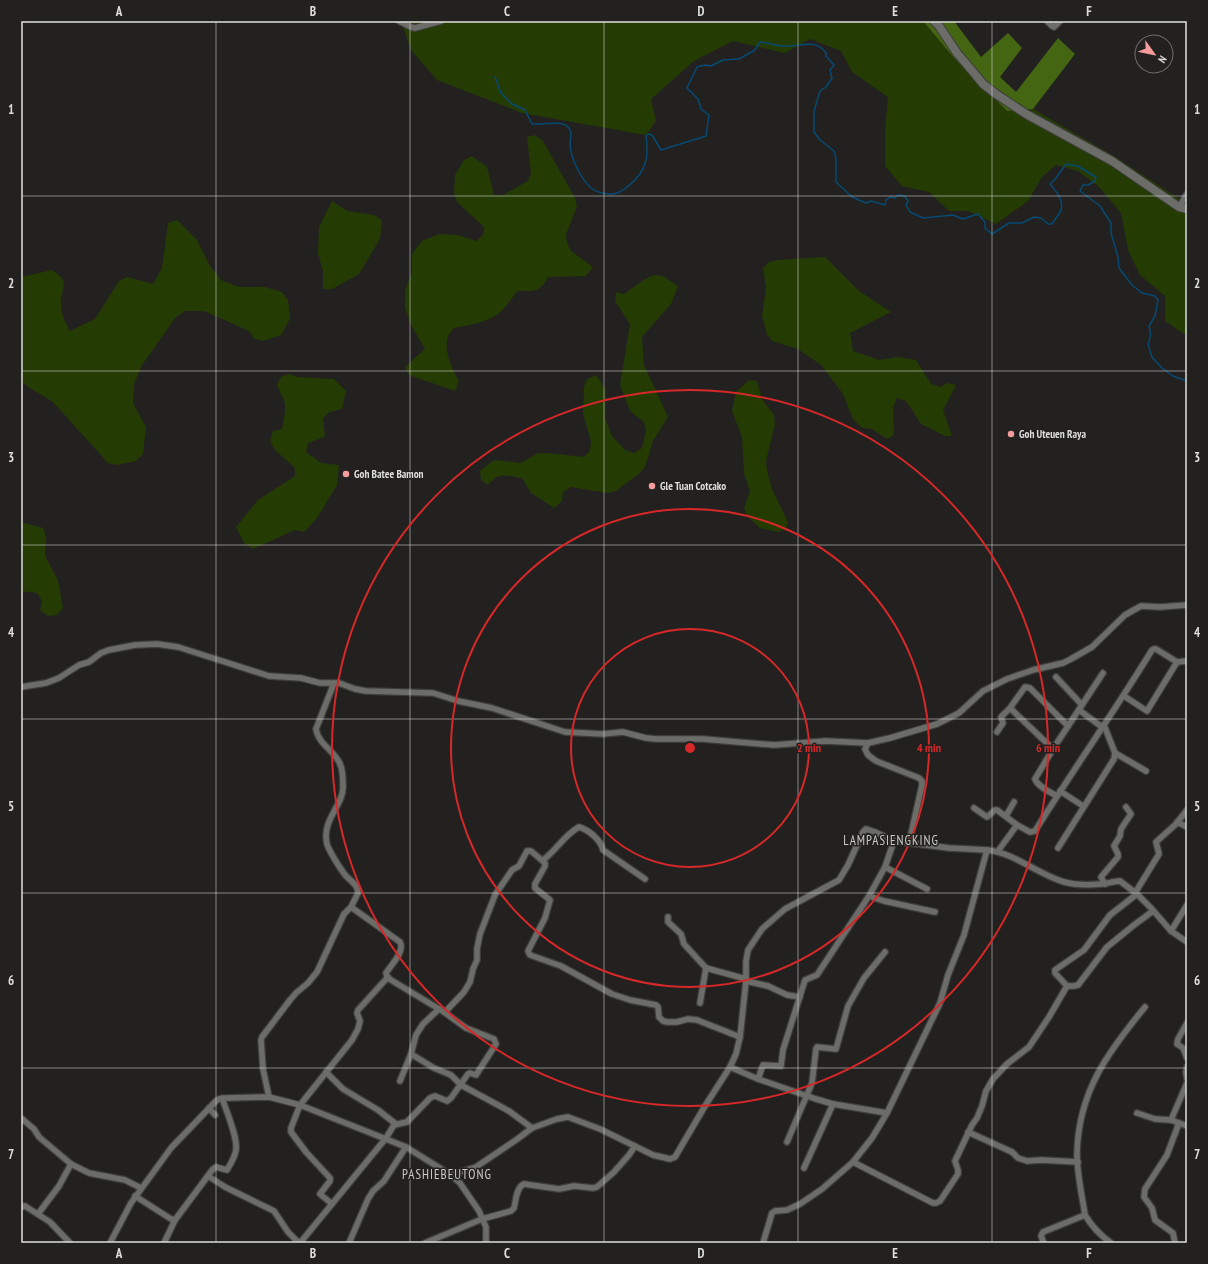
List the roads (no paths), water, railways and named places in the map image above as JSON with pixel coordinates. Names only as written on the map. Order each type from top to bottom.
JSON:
[{"type":"street","points":[[399,21],[416,28],[441,21]]},
{"type":"street","points":[[934,21],[942,29],[958,53],[983,84],[996,94],[1026,114],[1112,161],[1183,208],[1187,194]]},
{"type":"street","points":[[1047,21],[1052,26],[1060,21]]},
{"type":"street","points":[[21,687],[46,684],[109,650],[136,645],[157,644],[186,649],[269,676],[301,678],[320,683],[334,682],[354,689],[366,691],[433,693],[458,701],[492,708],[565,732],[603,734],[623,732],[656,739],[774,744],[826,740],[868,743],[902,735],[937,724],[958,713],[982,691],[1007,679],[1033,670],[1063,663],[1071,659],[1092,647],[1125,615],[1136,608],[1141,606],[1160,608],[1187,605]]},
{"type":"street","points":[[974,808],[986,817],[997,810],[1017,825],[1030,832],[1035,831],[1058,793],[1154,649],[1177,662],[1187,661]]},
{"type":"street","points":[[1124,696],[1147,711],[1177,662]]},
{"type":"street","points":[[1083,806],[1058,793],[1040,786],[1035,779],[1103,673]]},
{"type":"street","points":[[1056,677],[1081,708],[1103,726],[1115,753],[1114,759],[1083,806],[1058,848]]},
{"type":"street","points":[[269,1097],[263,1069],[262,1037],[290,1000],[317,972],[344,914],[351,907],[358,894],[356,886],[342,870],[329,849],[326,840],[329,821],[343,791],[341,766],[333,753],[318,737],[316,727],[334,682]]},
{"type":"street","points":[[997,732],[1003,723],[1001,717],[1025,687],[1030,688],[1068,726]]},
{"type":"street","points":[[1010,707],[1053,749]]},
{"type":"street","points":[[868,743],[865,749],[872,758],[919,778],[922,781],[909,843]]},
{"type":"street","points":[[1115,753],[1146,772]]},
{"type":"street","points":[[1006,816],[1014,802]]},
{"type":"street","points":[[1105,884],[1101,876],[1118,856],[1114,846],[1120,836],[1121,829],[1132,814],[1126,808]]},
{"type":"street","points":[[1153,911],[1134,924],[1107,947],[1078,985],[1067,986],[1055,973],[1056,970],[1084,950],[1110,915],[1136,893],[1159,854],[1156,842],[1187,810]]},
{"type":"street","points":[[1177,822],[1187,827]]},
{"type":"street","points":[[998,851],[1017,825]]},
{"type":"street","points":[[543,860],[550,855],[565,838],[579,827],[586,830],[601,843],[603,850],[644,880]]},
{"type":"street","points":[[451,1175],[476,1167],[532,1128],[557,1119],[568,1117],[663,1158],[675,1158],[705,1106],[730,1067],[736,1054],[740,1037],[748,950],[762,929],[785,909],[839,880],[848,865],[864,830],[871,830],[894,841],[949,848],[998,851],[1054,878],[1066,882],[1105,884],[1119,881],[1136,893],[1171,931],[1187,942]]},
{"type":"street","points":[[758,1079],[763,1066],[781,1066],[783,1050],[805,980],[816,975],[869,896],[885,867],[894,841]]},
{"type":"street","points":[[763,1243],[772,1213],[775,1211],[787,1210],[800,1204],[822,1189],[853,1162],[872,1138],[887,1113],[940,1003],[948,975],[964,935],[987,850]]},
{"type":"street","points":[[400,1081],[411,1054],[416,1035],[423,1024],[441,1010],[451,1008],[470,982],[472,969],[478,960],[477,949],[480,934],[495,895],[506,877],[512,870],[519,866],[527,851],[531,851],[546,863],[535,884],[535,888],[550,900],[545,918],[528,951],[530,955],[561,966],[612,994],[630,1000],[656,1005],[658,1007],[659,1018],[663,1021],[677,1022],[688,1019],[697,1020],[740,1037]]},
{"type":"street","points":[[885,867],[927,889]]},
{"type":"street","points":[[869,896],[884,901],[935,912]]},
{"type":"street","points":[[1171,931],[1187,905]]},
{"type":"street","points":[[208,1176],[225,1187],[274,1211],[288,1232],[300,1243],[396,1124],[407,1122],[430,1098],[435,1096],[447,1101],[451,1098],[468,1074],[470,1073],[476,1075],[496,1044],[494,1039],[466,1028],[441,1010],[388,977],[386,973],[400,951],[402,945],[400,942],[351,907]]},
{"type":"street","points":[[668,917],[668,922],[681,934],[684,944],[706,968],[768,986],[787,995],[800,997]]},
{"type":"street","points":[[787,1142],[812,1083],[816,1049],[836,1049],[848,1006],[864,978],[885,952]]},
{"type":"street","points":[[700,1003],[706,968]]},
{"type":"street","points":[[332,1204],[320,1194],[330,1178],[306,1152],[291,1132],[300,1105],[352,1040],[358,1029],[360,1021],[357,1013],[358,1010],[388,977]]},
{"type":"street","points":[[853,1162],[933,1203],[940,1201],[958,1174],[955,1161],[968,1132],[977,1118],[986,1091],[993,1079],[1007,1064],[1029,1047],[1067,986]]},
{"type":"street","points":[[1111,1243],[1099,1234],[1085,1215],[1078,1162],[1079,1133],[1082,1112],[1098,1071],[1117,1041],[1145,1007]]},
{"type":"street","points":[[1187,1024],[1178,1039],[1177,1044],[1183,1048],[1187,1058]]},
{"type":"street","points":[[411,1054],[434,1068],[451,1075],[461,1085],[509,1111],[532,1128]]},
{"type":"street","points":[[1187,1066],[1187,1079]]},
{"type":"street","points":[[730,1067],[758,1079],[833,1104],[887,1113]]},
{"type":"street","points":[[326,1072],[343,1089],[378,1110],[396,1124]]},
{"type":"street","points":[[1171,1120],[1187,1082]]},
{"type":"street","points":[[110,1243],[135,1196],[171,1148],[216,1101],[222,1098],[269,1097],[300,1105],[386,1138],[406,1147],[451,1175],[460,1183],[480,1215],[486,1227],[486,1243]]},
{"type":"street","points":[[164,1243],[176,1220],[214,1168],[224,1170],[228,1169],[236,1150],[232,1127],[222,1098]]},
{"type":"street","points":[[804,1168],[833,1104]]},
{"type":"street","points":[[209,1108],[215,1116]]},
{"type":"street","points":[[1137,1113],[1155,1118],[1171,1120],[1187,1126]]},
{"type":"street","points":[[21,1118],[71,1164],[89,1173],[125,1180],[141,1188]]},
{"type":"street","points":[[1175,1243],[1173,1233],[1155,1220],[1152,1208],[1144,1197],[1145,1189],[1167,1155],[1179,1123]]},
{"type":"street","points":[[968,1132],[1012,1152],[1018,1158],[1027,1161],[1041,1160],[1078,1162]]},
{"type":"street","points":[[425,1243],[480,1215],[514,1208],[519,1188],[524,1184],[559,1189],[574,1186],[593,1188],[614,1172],[635,1146]]},
{"type":"street","points":[[349,1243],[368,1199],[373,1191],[384,1181],[406,1147]]},
{"type":"street","points":[[38,1214],[59,1186],[71,1164]]},
{"type":"street","points":[[135,1196],[171,1219],[176,1220]]},
{"type":"street","points":[[21,1208],[25,1206],[50,1222],[70,1243]]},
{"type":"street","points":[[1044,1243],[1041,1236],[1043,1232],[1085,1215]]},
{"type":"waterway","points":[[495,77],[501,93],[512,104],[525,110],[532,124],[556,123],[568,127],[571,133],[570,149],[577,168],[587,184],[595,190],[613,194],[626,188],[634,181],[643,169],[646,160],[646,136],[648,134],[652,135],[661,150],[706,136],[709,115],[701,109],[698,99],[687,88],[697,67],[705,65],[711,66],[723,60],[739,59],[755,50],[760,42],[782,46],[808,44],[818,46],[822,48],[826,53],[826,56],[834,65],[830,70],[832,78],[826,87],[820,91],[814,111],[814,132],[820,140],[834,151],[836,159],[836,182],[852,197],[866,203],[871,201],[885,205],[886,200],[890,197],[895,198],[898,195],[905,196],[908,201],[906,205],[910,212],[923,218],[953,215],[963,219],[978,214],[985,222],[985,228],[992,234],[1009,223],[1022,223],[1034,217],[1041,218],[1048,224],[1052,224],[1062,206],[1059,196],[1050,184],[1066,164],[1078,166],[1096,177],[1095,181],[1088,185],[1083,185],[1080,191],[1100,206],[1111,223],[1111,233],[1118,257],[1119,268],[1132,285],[1142,293],[1155,296],[1158,300],[1155,316],[1149,326],[1150,339],[1148,344],[1152,357],[1162,368],[1173,376],[1187,381]]},
{"type":"place","name":"Goh Uteuen Raya","points":[[1011,434]]},
{"type":"place","name":"Goh Batee Bamon","points":[[346,474]]},
{"type":"place","name":"Gle Tuan Cotcako","points":[[652,486]]},
{"type":"district","name":"LAMPASIENGKING","points":[[891,840]]},
{"type":"district","name":"PASHIEBEUTONG","points":[[447,1174]]}]
